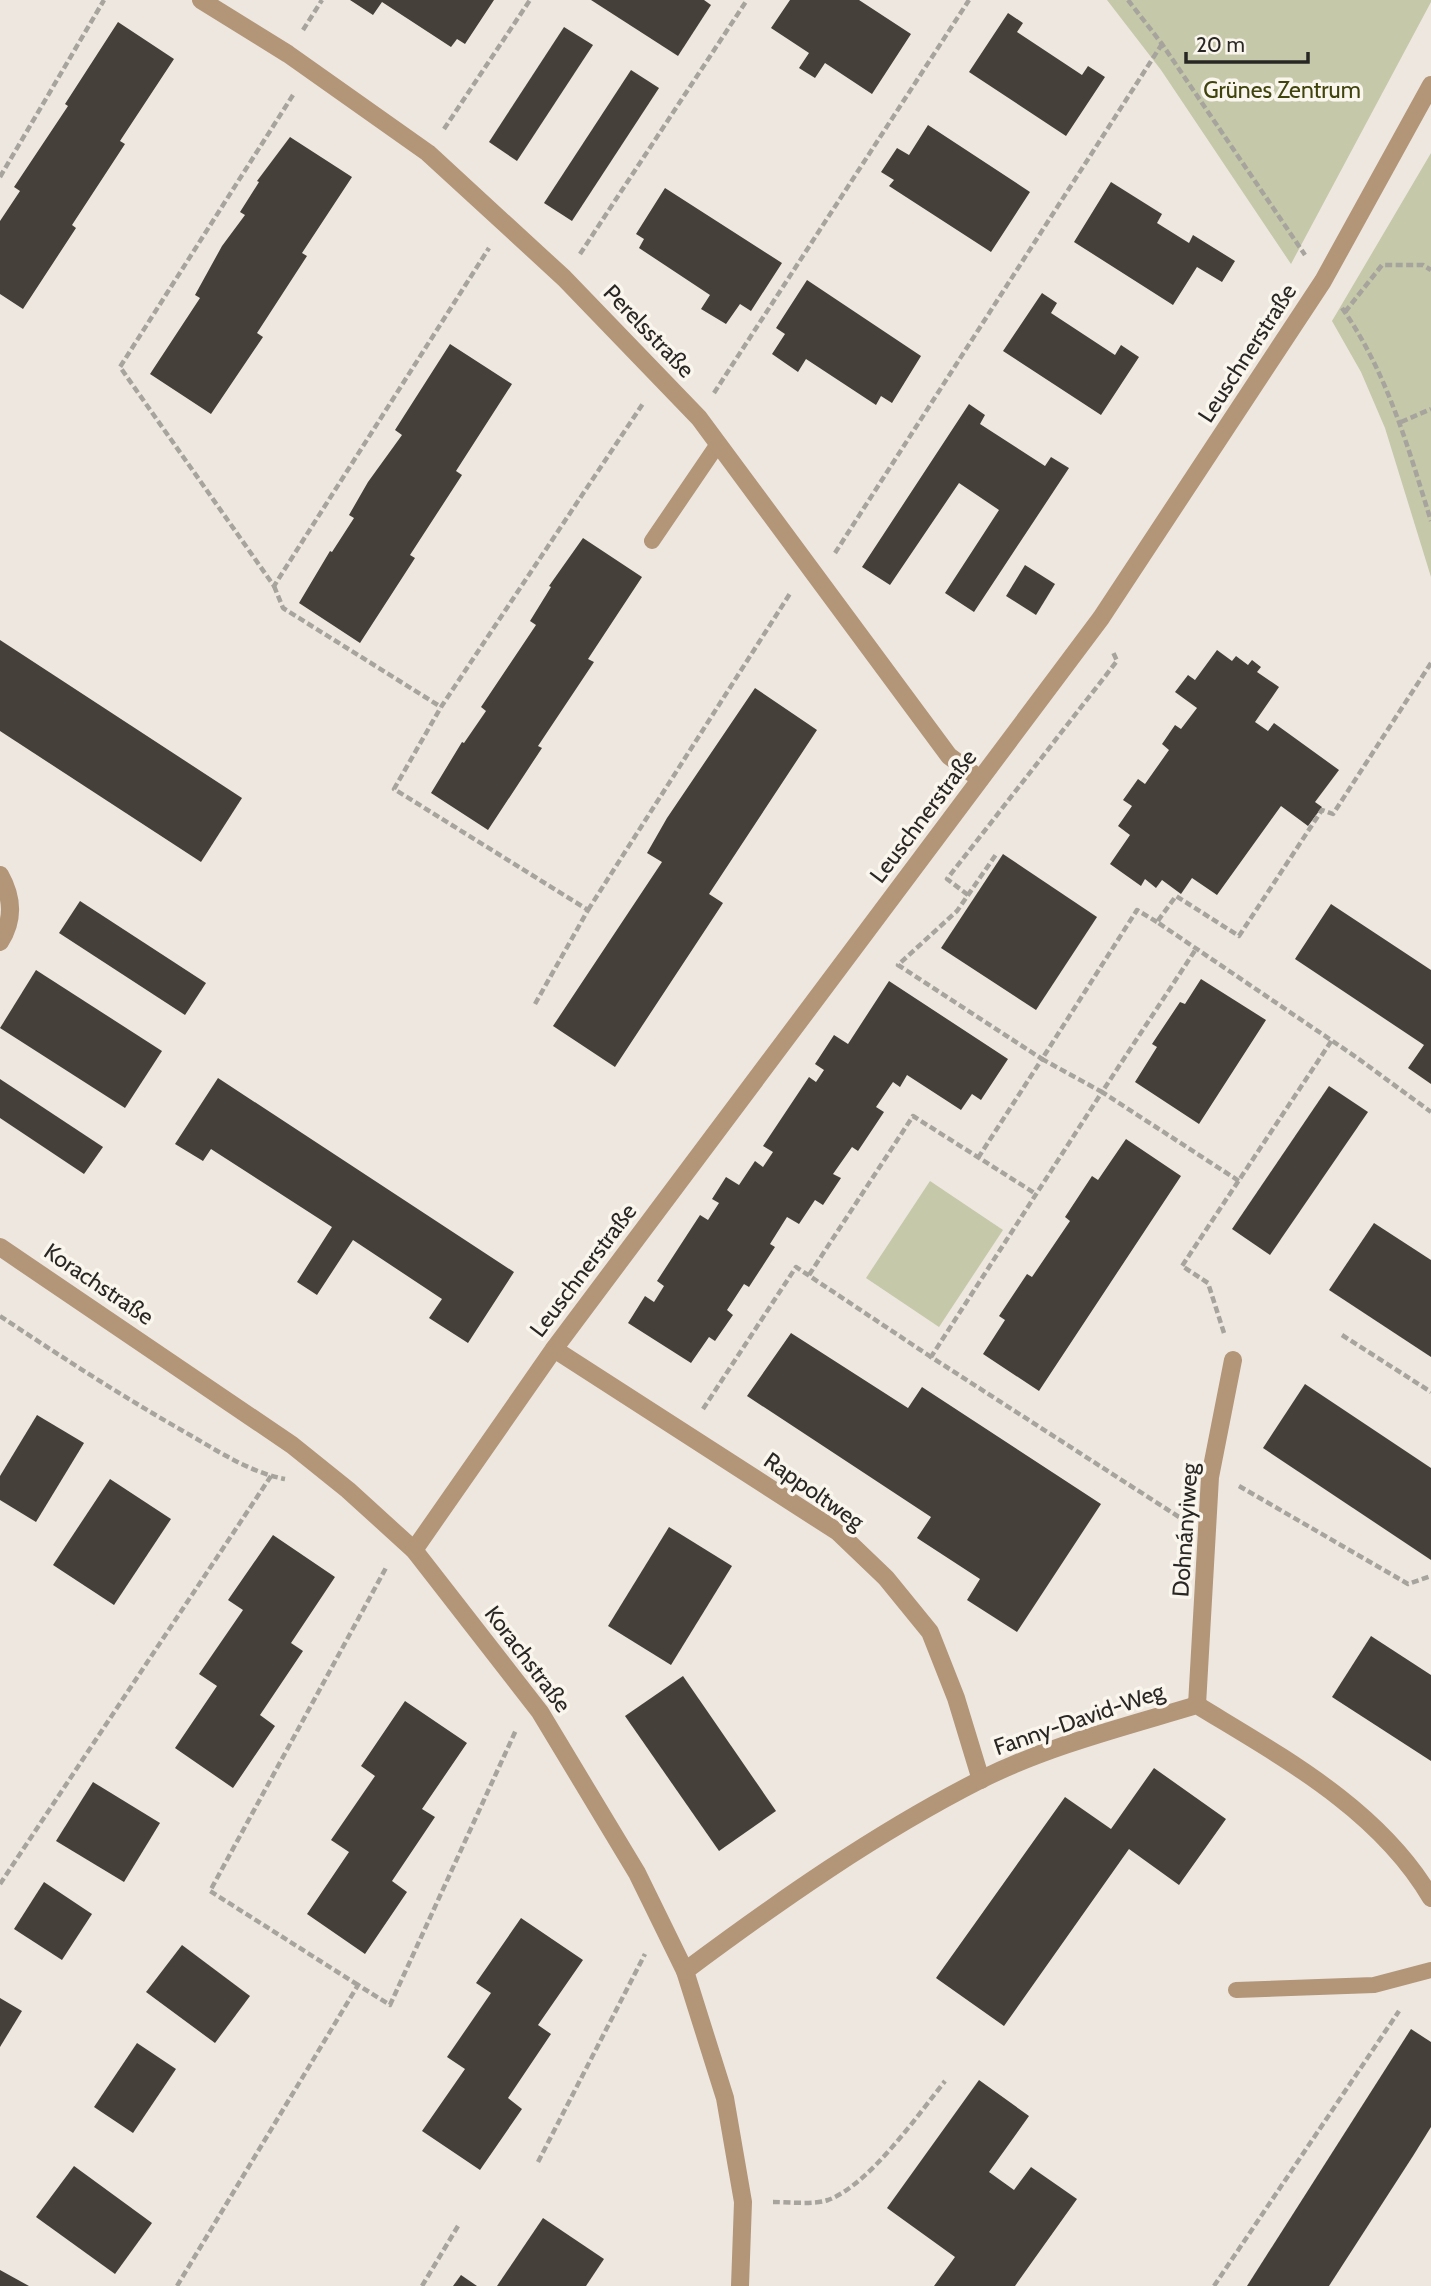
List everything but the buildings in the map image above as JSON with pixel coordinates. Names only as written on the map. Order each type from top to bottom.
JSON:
[{"type":"street","name":"Perelsstraße","points":[[201,0],[309,69],[428,153],[564,278],[699,418],[949,756],[981,779]]},
{"type":"street","name":"Leuschnerstraße","points":[[408,1544],[1101,618],[1323,281],[1431,85]]},
{"type":"street","points":[[0,875],[8,889],[12,909],[9,929],[0,942]]},
{"type":"street","name":"Korachstraße","points":[[0,1247],[292,1445],[408,1544],[530,1699],[637,1873],[685,1971],[725,2098],[743,2203],[740,2286]]},
{"type":"street","name":"Rappoltweg","points":[[554,1349],[838,1532],[886,1578],[930,1632],[956,1698],[981,1780]]},
{"type":"street","name":"Dohnányiweg","points":[[1197,1705],[1210,1477],[1233,1360]]},
{"type":"street","name":"Fanny-David-Weg","points":[[685,1971],[780,1900],[867,1845],[981,1780],[1064,1746],[1197,1705],[1334,1791],[1416,1872],[1431,1898]]},
{"type":"lane","points":[[652,541],[718,444]]},
{"type":"lane","points":[[1236,1990],[1374,1985],[1431,1970]]},
{"type":"path","points":[[0,177],[104,0]]},
{"type":"path","points":[[428,153],[530,0]]},
{"type":"path","points":[[564,278],[747,0]]},
{"type":"path","points":[[699,418],[970,0]]},
{"type":"path","points":[[1128,0],[1162,44],[1345,312],[1373,359],[1401,422],[1431,521]]},
{"type":"path","points":[[535,1004],[588,910],[1162,44]]},
{"type":"path","points":[[309,69],[120,367],[274,586],[283,608],[441,707]]},
{"type":"path","points":[[274,586],[505,223]]},
{"type":"path","points":[[1345,312],[1382,265],[1423,265],[1431,270]]},
{"type":"path","points":[[588,910],[394,789],[441,707],[660,378]]},
{"type":"path","points":[[1401,422],[1431,409]]},
{"type":"path","points":[[1157,922],[1176,896],[1239,936],[1322,810],[1333,814],[1431,663]]},
{"type":"path","points":[[996,853],[957,911],[898,965],[1042,1059],[1102,1092],[1239,1181]]},
{"type":"path","points":[[951,884],[968,895]]},
{"type":"path","points":[[978,1158],[1137,910],[1332,1040],[1431,1112]]},
{"type":"path","points":[[931,1357],[1196,949]]},
{"type":"path","points":[[1233,1360],[1208,1283],[1182,1266],[1332,1040]]},
{"type":"path","points":[[809,1275],[913,1116],[1036,1195]]},
{"type":"path","points":[[686,1435],[796,1267],[1176,1516],[1209,1528]]},
{"type":"path","points":[[0,1317],[102,1384],[230,1458],[271,1476],[297,1481]]},
{"type":"path","points":[[1342,1335],[1431,1392]]},
{"type":"path","points":[[0,1884],[271,1476]]},
{"type":"path","points":[[1210,1477],[1238,1485],[1408,1584],[1431,1577]]},
{"type":"path","points":[[408,1544],[210,1891],[390,2005],[530,1699]]},
{"type":"path","points":[[538,2162],[661,1922]]},
{"type":"path","points":[[177,2286],[358,1984]]},
{"type":"path","points":[[1214,2286],[1397,2011],[1408,2006]]},
{"type":"path","points":[[743,2203],[825,2201],[839,2194],[884,2156],[945,2081]]},
{"type":"path","points":[[422,2286],[458,2226]]},
{"type":"green space","name":"Grünes Zentrum","points":[[1107,0],[1431,2],[1291,264],[1161,70]]},
{"type":"green space","points":[[1431,153],[1431,577],[1385,428],[1361,372],[1332,321]]},
{"type":"green space","points":[[930,1181],[1003,1230],[939,1327],[866,1278]]}]
